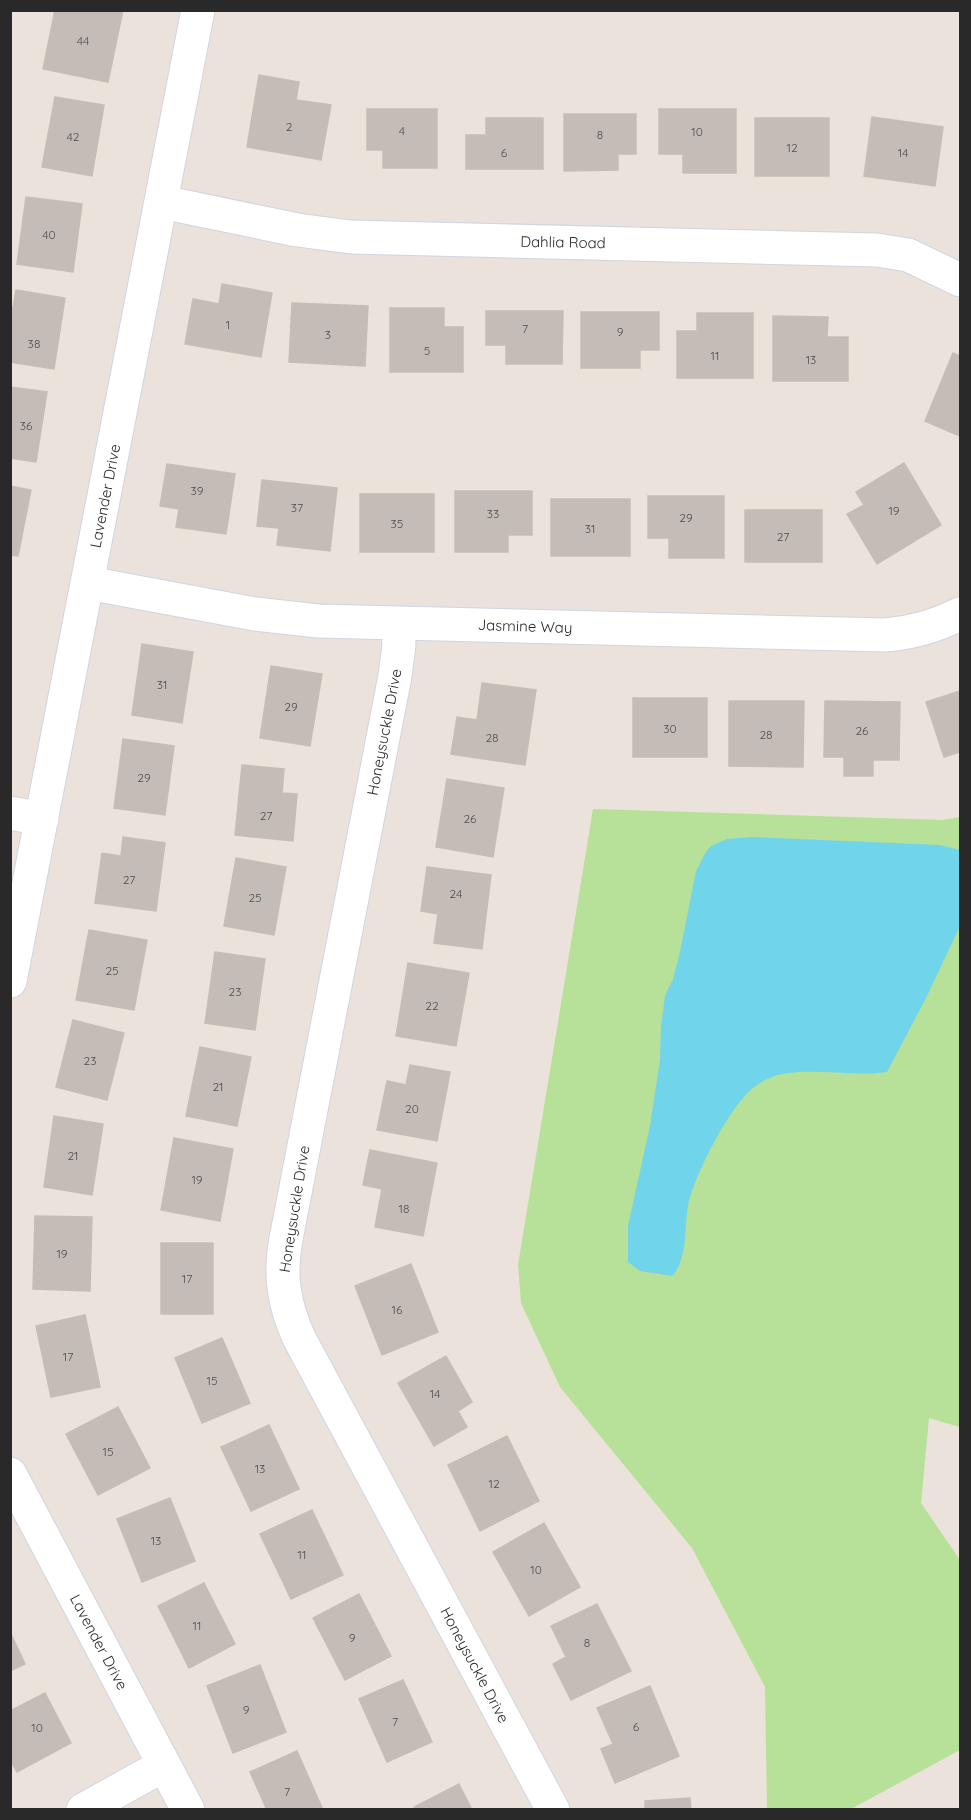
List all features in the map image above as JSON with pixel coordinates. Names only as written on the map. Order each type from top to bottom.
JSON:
[{"type":"street","name":"Lavender Drive","points":[[10,981],[26,816],[88,583],[198,10]]},
{"type":"street","name":"Dahlia Road","points":[[162,202],[297,230],[351,237],[877,250],[908,255],[960,280]]},
{"type":"street","name":"Jasmine Way","points":[[88,583],[284,618],[398,623],[885,636],[908,634],[930,628],[960,614]]},
{"type":"street","name":"Honeysuckle Drive","points":[[398,623],[399,645],[395,676],[286,1239],[282,1265],[283,1287],[286,1305],[299,1338],[553,1809]]},
{"type":"street","name":"Lavender Drive","points":[[10,1474],[188,1809]]},
{"type":"street","points":[[83,1809],[164,1765]]},
{"type":"green space","points":[[593,809],[943,820],[960,817],[960,1427],[929,1418],[921,1503],[960,1560],[960,1750],[851,1809],[767,1809],[765,1687],[692,1548],[560,1387],[521,1303],[518,1265]]},
{"type":"water","points":[[752,837],[940,845],[960,850],[960,926],[887,1072],[861,1074],[795,1072],[776,1076],[757,1085],[736,1107],[725,1123],[698,1177],[688,1206],[683,1253],[677,1269],[672,1276],[640,1271],[628,1262],[628,1226],[650,1126],[660,1060],[665,996],[673,979],[680,952],[696,871],[711,846],[727,839]]},
{"type":"building","points":[[55,10],[123,10],[108,82],[43,69]]},
{"type":"building","points":[[259,75],[299,82],[296,100],[331,105],[321,160],[247,147]]},
{"type":"building","points":[[55,97],[104,105],[92,176],[42,167]]},
{"type":"building","points":[[367,109],[437,109],[437,168],[383,168],[383,150],[367,150]]},
{"type":"building","points":[[659,109],[736,109],[736,173],[683,173],[683,154],[659,154]]},
{"type":"building","points":[[564,114],[636,114],[636,154],[618,154],[618,170],[564,171]]},
{"type":"building","points":[[872,117],[943,127],[935,186],[864,176]]},
{"type":"building","points":[[486,118],[543,118],[543,169],[466,169],[466,135],[486,135]]},
{"type":"building","points":[[755,118],[829,118],[829,176],[755,176]]},
{"type":"building","points":[[26,197],[82,204],[73,272],[17,264]]},
{"type":"building","points":[[222,284],[272,293],[261,357],[185,344],[193,299],[219,304]]},
{"type":"building","points":[[16,290],[65,298],[54,369],[10,362],[10,324]]},
{"type":"building","points":[[292,303],[368,306],[365,366],[289,362]]},
{"type":"building","points":[[390,308],[444,308],[444,327],[463,327],[463,372],[390,372]]},
{"type":"building","points":[[486,311],[563,311],[562,364],[506,364],[506,345],[486,345]]},
{"type":"building","points":[[581,312],[659,312],[659,350],[640,350],[640,368],[581,368]]},
{"type":"building","points":[[697,313],[753,313],[753,378],[677,378],[677,331],[697,331]]},
{"type":"building","points":[[773,316],[828,317],[827,337],[848,337],[848,381],[773,381]]},
{"type":"building","points":[[953,353],[960,356],[960,436],[925,421]]},
{"type":"building","points":[[10,387],[47,392],[36,462],[10,458]]},
{"type":"building","points":[[904,463],[941,525],[877,564],[847,514],[864,505],[856,492]]},
{"type":"building","points":[[167,464],[235,474],[226,534],[176,527],[179,509],[160,506]]},
{"type":"building","points":[[262,480],[337,488],[330,551],[277,545],[279,528],[257,526]]},
{"type":"building","points":[[10,486],[31,490],[18,556],[10,555]]},
{"type":"building","points":[[455,491],[532,491],[532,535],[508,535],[508,552],[455,552]]},
{"type":"building","points":[[360,494],[434,494],[434,552],[360,552]]},
{"type":"building","points":[[648,496],[724,496],[724,558],[669,558],[669,538],[648,538]]},
{"type":"building","points":[[551,499],[630,499],[630,556],[551,556]]},
{"type":"building","points":[[745,510],[822,510],[822,562],[745,562]]},
{"type":"building","points":[[142,644],[193,652],[182,723],[132,715]]},
{"type":"building","points":[[271,666],[322,674],[310,746],[260,738]]},
{"type":"building","points":[[482,683],[536,690],[525,765],[451,754],[457,717],[477,720]]},
{"type":"building","points":[[960,691],[960,752],[944,757],[926,702]]},
{"type":"building","points":[[633,698],[707,698],[707,757],[633,757]]},
{"type":"building","points":[[729,701],[804,701],[803,767],[729,766]]},
{"type":"building","points":[[825,701],[900,702],[899,760],[873,760],[873,776],[844,776],[844,757],[824,757]]},
{"type":"building","points":[[123,739],[174,746],[165,815],[114,808]]},
{"type":"building","points":[[242,765],[284,769],[282,793],[297,794],[293,841],[235,835]]},
{"type":"building","points":[[447,779],[504,788],[493,857],[436,847]]},
{"type":"building","points":[[123,837],[165,843],[156,911],[95,903],[102,853],[121,856]]},
{"type":"building","points":[[236,858],[286,867],[274,935],[224,926]]},
{"type":"building","points":[[427,867],[491,875],[482,949],[434,943],[438,914],[421,911]]},
{"type":"building","points":[[89,930],[147,940],[134,1010],[76,1000]]},
{"type":"building","points":[[215,952],[265,959],[255,1030],[205,1023]]},
{"type":"building","points":[[408,963],[469,973],[456,1046],[396,1036]]},
{"type":"building","points":[[73,1020],[124,1033],[107,1100],[56,1087]]},
{"type":"building","points":[[200,1047],[251,1057],[237,1126],[186,1116]]},
{"type":"building","points":[[410,1065],[450,1072],[437,1141],[377,1130],[387,1081],[406,1085]]},
{"type":"building","points":[[54,1116],[103,1124],[92,1195],[44,1187]]},
{"type":"building","points":[[174,1138],[233,1149],[220,1221],[161,1210]]},
{"type":"building","points":[[370,1150],[437,1163],[423,1236],[375,1227],[382,1189],[363,1185]]},
{"type":"building","points":[[35,1216],[92,1217],[90,1291],[33,1289]]},
{"type":"building","points":[[161,1243],[213,1243],[213,1314],[161,1314]]},
{"type":"building","points":[[411,1264],[438,1332],[382,1355],[355,1286]]},
{"type":"building","points":[[85,1315],[100,1387],[51,1397],[36,1326]]},
{"type":"building","points":[[222,1338],[250,1403],[202,1423],[175,1358]]},
{"type":"building","points":[[446,1356],[472,1402],[458,1411],[467,1427],[434,1446],[398,1383]]},
{"type":"building","points":[[118,1407],[150,1468],[98,1495],[66,1434]]},
{"type":"building","points":[[269,1425],[299,1489],[251,1511],[221,1447]]},
{"type":"building","points":[[507,1436],[539,1501],[480,1531],[448,1465]]},
{"type":"building","points":[[170,1498],[195,1561],[142,1582],[117,1519]]},
{"type":"building","points":[[312,1510],[343,1575],[291,1599],[260,1534]]},
{"type":"building","points":[[544,1523],[580,1587],[529,1616],[493,1552]]},
{"type":"building","points":[[204,1583],[235,1644],[189,1668],[158,1606]]},
{"type":"building","points":[[359,1594],[391,1656],[345,1680],[313,1618]]},
{"type":"building","points":[[597,1604],[631,1671],[571,1700],[553,1664],[566,1657],[551,1626]]},
{"type":"building","points":[[10,1632],[25,1664],[10,1671]]},
{"type":"building","points":[[260,1665],[286,1732],[233,1753],[207,1686]]},
{"type":"building","points":[[403,1680],[432,1742],[387,1762],[359,1699]]},
{"type":"building","points":[[650,1686],[679,1756],[615,1783],[601,1749],[613,1744],[597,1708]]},
{"type":"building","points":[[45,1693],[71,1743],[17,1772],[10,1760],[10,1711]]},
{"type":"building","points":[[297,1751],[323,1810],[267,1810],[250,1772]]},
{"type":"building","points":[[459,1784],[472,1810],[415,1810],[414,1807]]},
{"type":"building","points":[[690,1798],[691,1810],[645,1810],[645,1801]]}]
